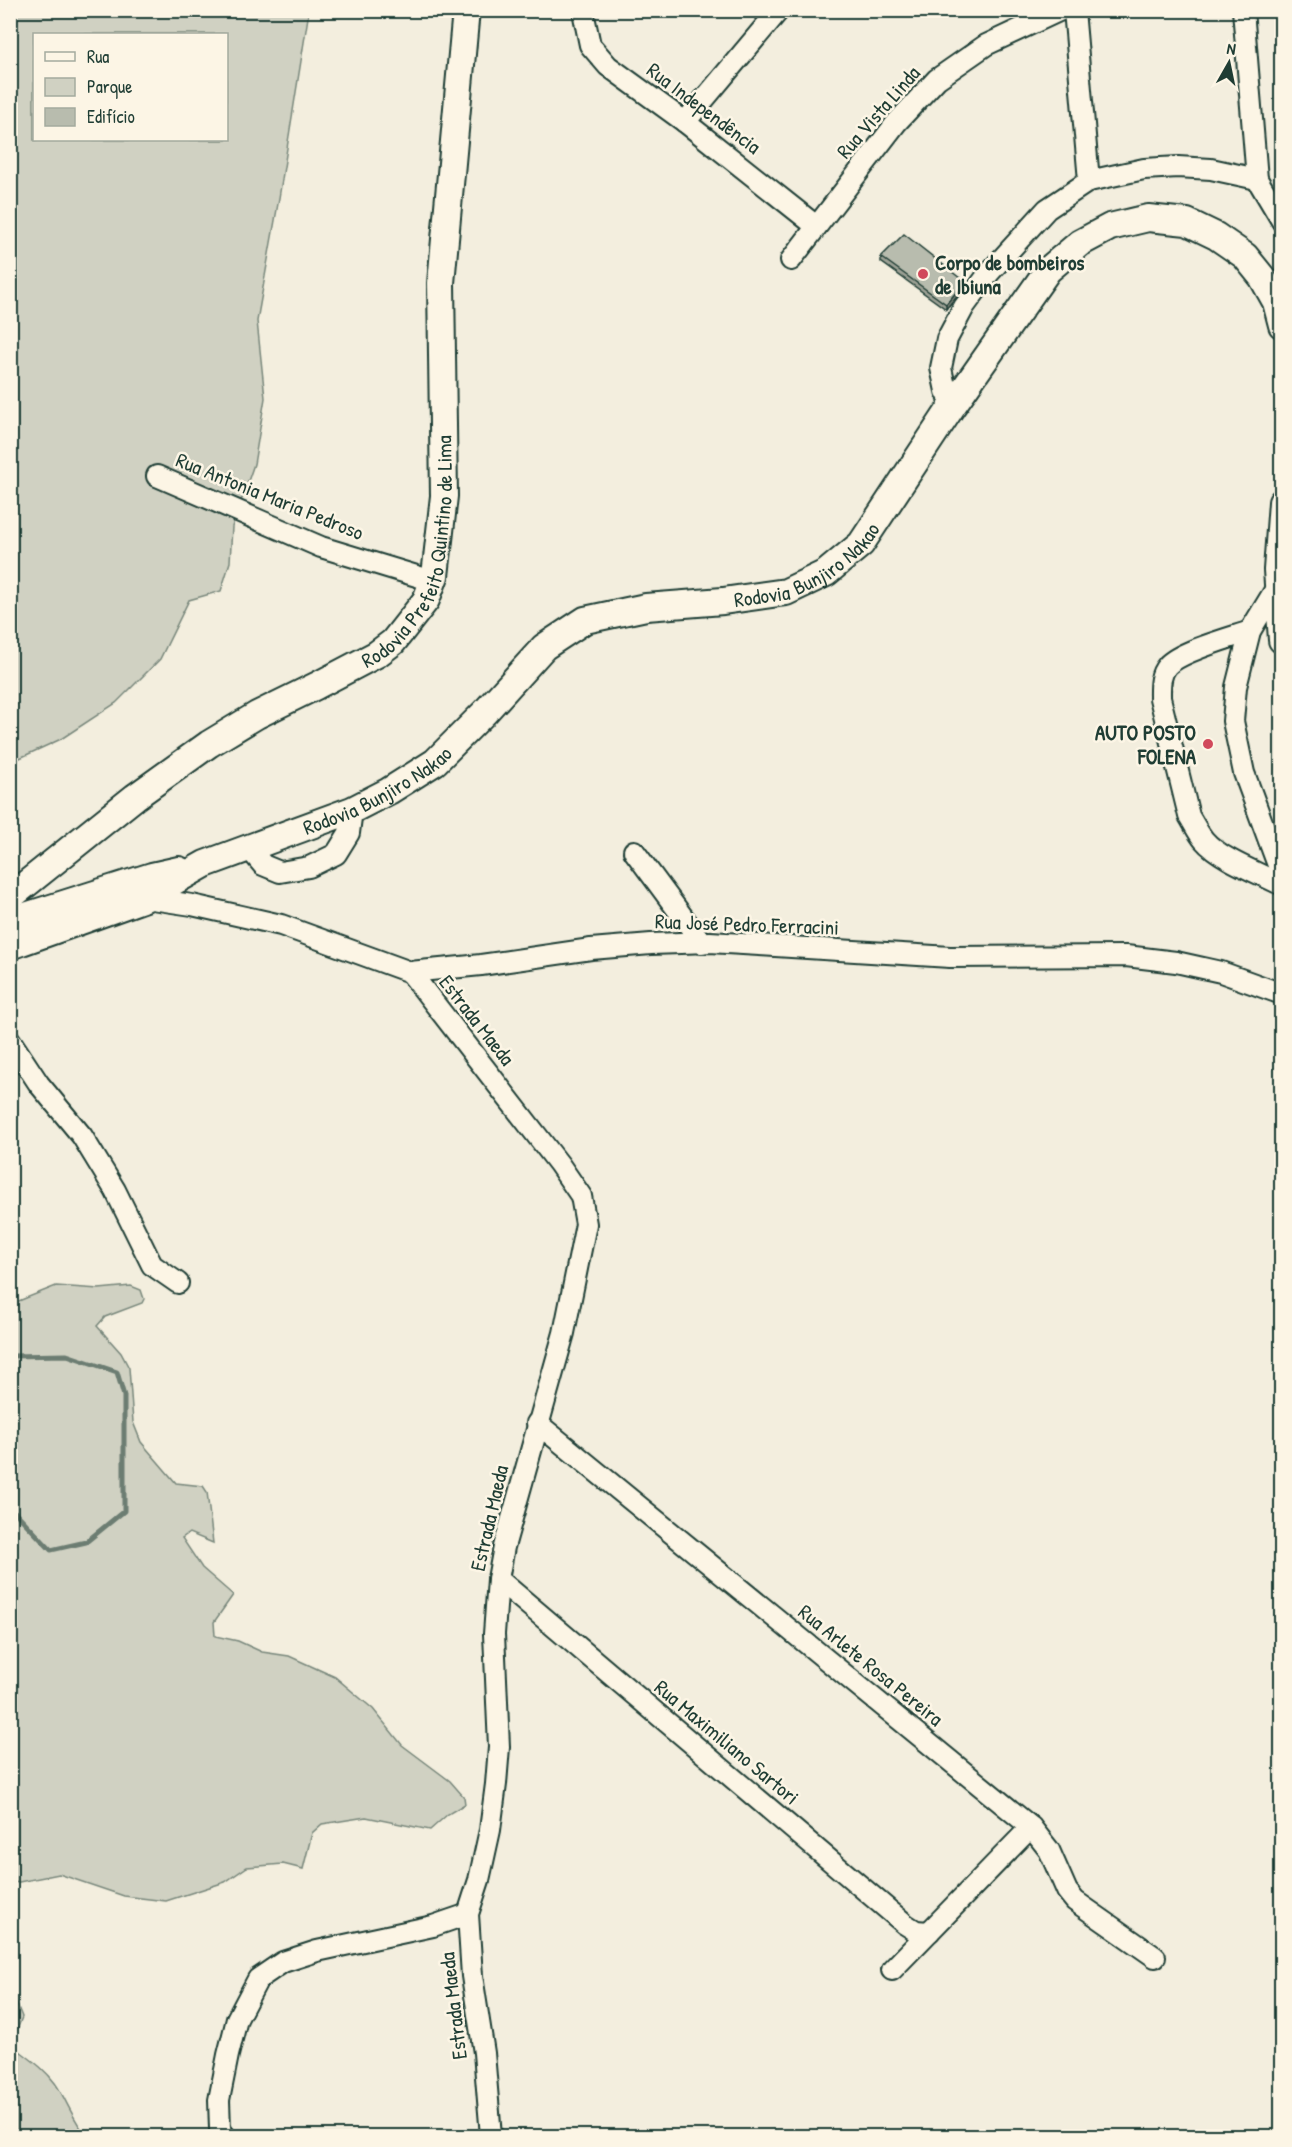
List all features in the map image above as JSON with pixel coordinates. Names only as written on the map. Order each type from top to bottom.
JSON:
[{"type":"main road","name":"Rodovia Prefeito Quintino de Lima","points":[[11,915],[69,852],[135,797],[209,744],[257,715],[376,654],[393,642],[426,600],[433,581],[440,542],[444,495],[441,284],[466,10]]},
{"type":"main road","name":"Rodovia Bunjiro Nakao","points":[[10,946],[145,898],[206,864],[352,810],[389,791],[435,762],[485,712],[544,647],[585,620],[646,607],[723,601],[786,592],[826,573],[861,544],[953,405],[1048,270],[1080,243],[1110,227],[1148,218],[1187,222],[1216,236],[1245,256],[1262,277],[1276,302],[1281,325]]},
{"type":"main road","points":[[1281,502],[1279,569],[1281,640]]},
{"type":"main road","name":"Rodovia Bunjiro Nakao","points":[[11,915],[152,876],[206,864]]},
{"type":"street","points":[[685,122],[779,10]]},
{"type":"street","name":"Rua Vista Linda","points":[[791,260],[897,122],[937,78],[986,45],[1061,10]]},
{"type":"street","points":[[1074,10],[1089,181]]},
{"type":"street","points":[[1243,10],[1257,180],[1281,222]]},
{"type":"street","name":"Rua Independência","points":[[585,13],[590,45],[608,66],[685,122],[816,226]]},
{"type":"street","points":[[953,405],[946,391],[941,368],[947,339],[964,307],[989,273],[1047,209],[1089,181],[1144,169],[1178,167],[1211,169],[1257,180]]},
{"type":"street","name":"Rua Antonia Maria Pedroso","points":[[157,476],[321,547],[433,581]]},
{"type":"street","points":[[1279,569],[1250,631],[1236,687],[1233,721],[1244,773],[1281,876]]},
{"type":"street","points":[[1250,631],[1181,656],[1166,667],[1161,679],[1160,698],[1189,816],[1197,831],[1205,842],[1222,855],[1281,885]]},
{"type":"street","points":[[248,848],[263,865],[280,872],[309,867],[336,854],[349,833],[352,810]]},
{"type":"street","points":[[634,851],[702,943]]},
{"type":"street","name":"Rua José Pedro Ferracini","points":[[145,898],[192,905],[281,925],[410,972],[481,965],[591,949],[702,943],[950,957],[1126,956],[1176,962],[1221,972],[1281,994]]},
{"type":"street","name":"Estrada Maeda","points":[[410,972],[559,1164],[581,1196],[586,1224],[556,1364],[537,1423],[504,1547],[498,1579],[494,1634],[498,1725],[496,1784],[490,1830],[479,1880],[468,1914],[472,1976],[484,2053],[491,2136]]},
{"type":"street","points":[[10,1040],[39,1084],[82,1136],[115,1190],[152,1265],[178,1283]]},
{"type":"street","name":"Rua Arlete Rosa Pereira","points":[[537,1423],[1031,1827],[1049,1850],[1066,1891],[1075,1901],[1155,1957]]},
{"type":"street","name":"Rua Maximiliano Sartori","points":[[498,1579],[905,1924],[916,1931],[929,1932]]},
{"type":"street","points":[[892,1970],[1031,1827]]},
{"type":"street","points":[[225,2136],[220,2129],[219,2100],[228,2055],[237,2019],[258,1978],[283,1962],[433,1926],[468,1914]]},
{"type":"green space","points":[[10,11],[309,11],[257,321],[265,398],[254,464],[232,527],[230,562],[221,591],[189,600],[160,659],[116,703],[61,739],[11,762]]},
{"type":"green space","points":[[56,1286],[99,1289],[131,1286],[141,1290],[144,1299],[142,1303],[105,1317],[97,1326],[121,1353],[129,1368],[133,1422],[141,1442],[176,1483],[203,1486],[207,1492],[213,1543],[189,1533],[182,1538],[202,1568],[233,1595],[214,1622],[215,1636],[238,1641],[262,1652],[289,1656],[335,1677],[373,1709],[402,1745],[450,1781],[464,1797],[465,1804],[448,1814],[430,1830],[366,1817],[322,1824],[312,1833],[303,1869],[283,1864],[247,1867],[225,1882],[166,1901],[124,1896],[59,1874],[11,1882],[11,1304]]},
{"type":"green space","points":[[11,1993],[22,2017],[14,2038],[16,2048],[51,2078],[87,2136],[11,2136]]},
{"type":"building","name":"Corpo de bombeiros de Ibiuna","points":[[904,234],[965,282],[946,304],[881,257]]},
{"type":"waterway","points":[[10,1356],[67,1355],[117,1372],[124,1396],[124,1511],[86,1542],[51,1550],[15,1512],[10,1513]]},
{"type":"place","name":"Corpo de bombeiros de Ibiuna","points":[[923,274]]},
{"type":"place","name":"AUTO POSTO FOLENA","points":[[1208,744]]}]
